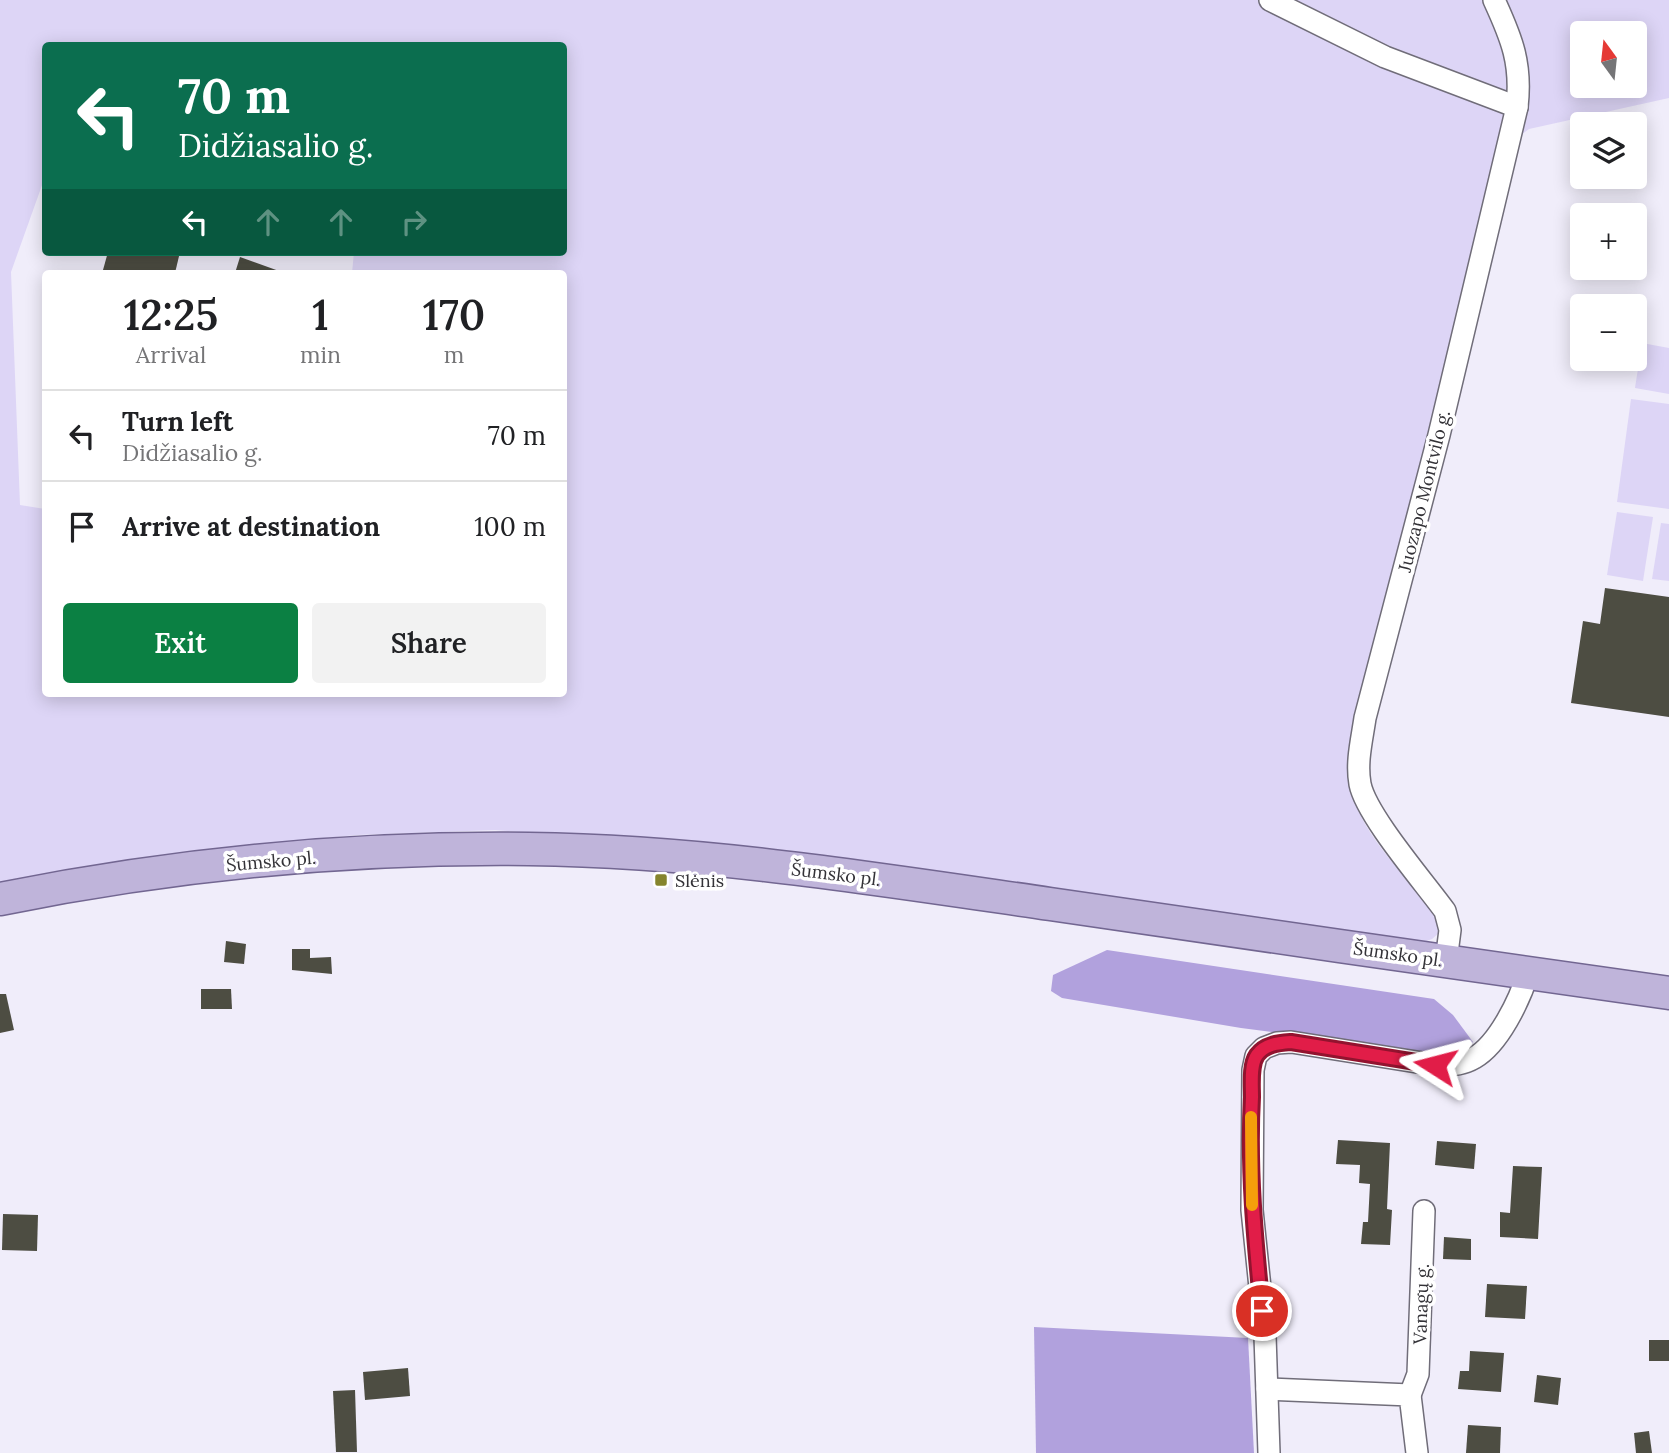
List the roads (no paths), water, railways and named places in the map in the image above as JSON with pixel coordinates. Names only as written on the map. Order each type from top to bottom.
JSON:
[{"type":"main road","name":"Šumsko pl.","points":[[0,899],[164,871],[266,860],[448,849],[601,852],[705,859],[839,874],[1669,993]]},
{"type":"street","points":[[1270,0],[1385,57],[1517,107]]},
{"type":"street","name":"Juozapo Montvilo g.","points":[[1446,961],[1450,930],[1445,911],[1368,806],[1360,784],[1359,758],[1365,718],[1439,436],[1517,107],[1520,85],[1518,61],[1512,39],[1494,0]]},
{"type":"street","points":[[1269,1453],[1265,1336],[1252,1210],[1251,1107],[1256,1056],[1264,1048],[1291,1042],[1442,1066],[1459,1064],[1484,1052],[1521,996],[1528,973]]},
{"type":"street","name":"Vanagų g.","points":[[1417,1453],[1410,1395],[1418,1374],[1424,1211]]},
{"type":"street","points":[[1268,1389],[1410,1395]]},
{"type":"place","name":"Slėnis","points":[[661,880]]}]
